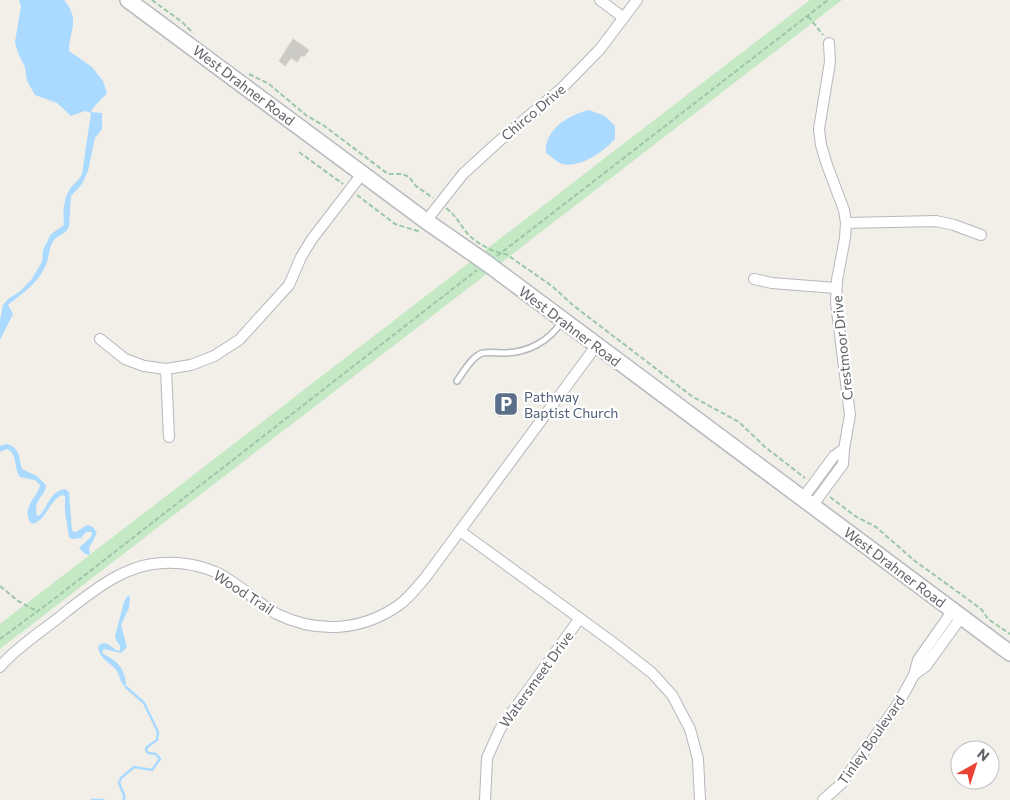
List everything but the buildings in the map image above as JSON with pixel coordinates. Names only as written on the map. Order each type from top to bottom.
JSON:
[{"type":"street","name":"West Drahner Road","points":[[128,0],[362,174],[425,227],[562,320],[1010,653]]},
{"type":"street","points":[[600,0],[624,18]]},
{"type":"street","name":"Chirco Drive","points":[[425,227],[440,203],[464,174],[498,142],[563,87],[600,49],[637,0]]},
{"type":"street","name":"Crestmoor Drive","points":[[808,502],[823,492],[843,464],[850,415],[837,312],[836,288],[846,223],[844,210],[825,158],[819,129],[830,62],[830,43]]},
{"type":"street","points":[[100,339],[125,359],[144,366],[166,369],[192,365],[214,356],[239,340],[289,285],[301,257],[312,239],[362,174]]},
{"type":"street","points":[[846,223],[936,222],[954,225],[981,235]]},
{"type":"street","points":[[754,279],[772,283],[836,288]]},
{"type":"street","name":"Wood Trail","points":[[0,667],[17,651],[98,588],[130,570],[161,563],[189,564],[217,572],[278,614],[321,628],[365,623],[400,604],[425,578],[596,346]]},
{"type":"street","points":[[166,369],[169,437]]},
{"type":"street","points":[[808,502],[815,482],[834,456],[844,449]]},
{"type":"street","name":"Watersmeet Drive","points":[[460,531],[652,673],[672,695],[690,729],[698,759],[700,800]]},
{"type":"street","name":"Tinley Boulevard","points":[[822,800],[841,784],[898,704],[914,675],[926,666],[957,613]]},
{"type":"street","name":"Watersmeet Drive","points":[[485,800],[487,758],[500,729],[580,618]]},
{"type":"lane","points":[[457,381],[480,354],[524,351],[541,343],[557,329],[562,320]]},
{"type":"path","points":[[152,0],[182,22],[197,37]]},
{"type":"path","points":[[0,639],[480,269],[480,264],[501,254],[828,0]]},
{"type":"path","points":[[808,16],[830,43]]},
{"type":"path","points":[[248,74],[269,84],[307,116],[323,125],[388,174],[403,174],[409,177],[416,186],[456,216],[468,233],[482,244],[501,254],[506,254],[552,286],[574,306],[694,397],[739,422],[764,447],[802,477],[815,482]]},
{"type":"path","points":[[299,152],[396,224],[425,227]]},
{"type":"path","points":[[823,492],[855,516],[886,534],[915,561],[973,603],[982,610],[988,619],[1010,634]]},
{"type":"path","points":[[0,586],[18,601],[37,612]]},
{"type":"green space","points":[[810,0],[842,0],[0,649],[0,624]]},
{"type":"water","points":[[19,0],[64,0],[72,13],[73,19],[69,51],[92,67],[103,81],[107,93],[91,112],[102,113],[102,129],[95,138],[88,171],[82,184],[71,196],[69,227],[52,243],[47,262],[40,275],[8,305],[13,314],[0,340],[0,320],[3,305],[31,280],[42,262],[43,250],[51,234],[64,225],[66,197],[82,174],[91,113],[85,111],[71,116],[57,103],[35,95],[27,81],[25,67],[15,42],[21,6]]},
{"type":"water","points":[[589,110],[605,116],[615,126],[615,139],[610,144],[598,154],[577,164],[562,164],[546,153],[546,144],[549,137],[559,124],[574,115]]},
{"type":"water","points":[[11,445],[16,450],[22,469],[37,476],[46,485],[36,506],[37,515],[39,516],[56,493],[65,489],[69,492],[72,531],[76,532],[87,525],[93,527],[97,533],[89,548],[90,555],[85,554],[79,548],[91,537],[92,532],[86,532],[81,538],[72,539],[69,537],[65,512],[65,496],[62,495],[54,501],[38,522],[33,524],[30,522],[28,516],[29,506],[40,485],[35,480],[20,477],[13,454],[7,449],[0,452],[0,446]]},
{"type":"water","points":[[128,595],[130,598],[129,608],[121,625],[127,647],[121,653],[104,649],[102,652],[121,668],[126,687],[122,684],[116,670],[103,658],[98,648],[100,644],[106,643],[118,651],[120,650],[115,636],[124,602]]},
{"type":"waterway","points":[[124,800],[119,783],[121,778],[134,767],[152,770],[160,759],[156,754],[148,753],[146,750],[147,747],[157,740],[158,732],[144,703],[126,687]]},
{"type":"waterway","points":[[92,800],[103,800]]},
{"type":"place","name":"Pathway Baptist Church","points":[[506,404]]}]
